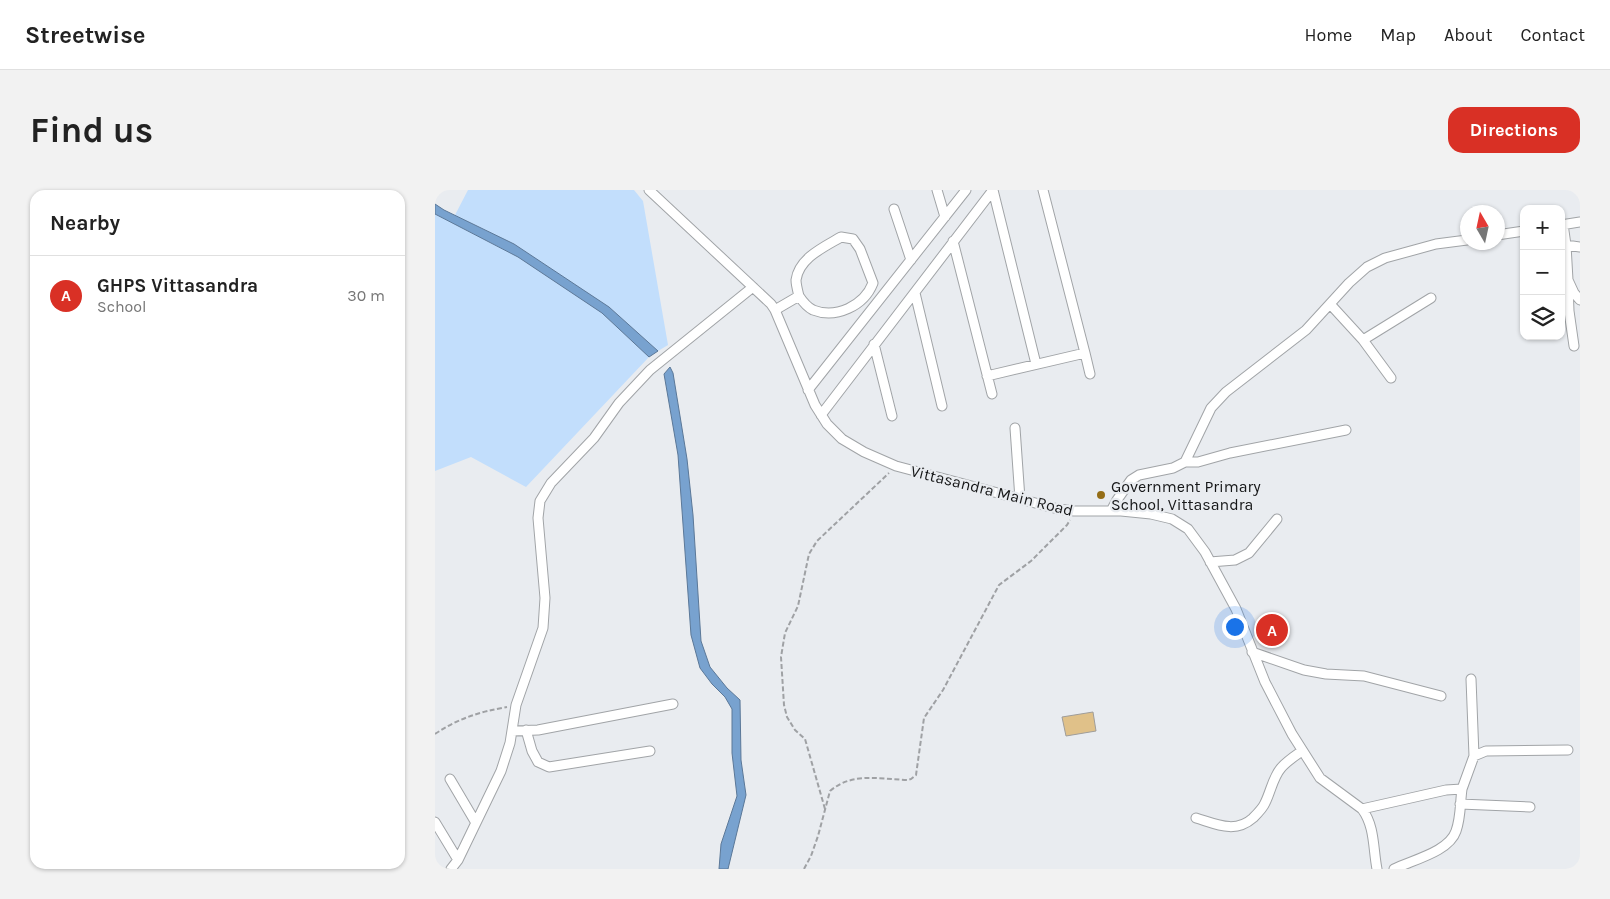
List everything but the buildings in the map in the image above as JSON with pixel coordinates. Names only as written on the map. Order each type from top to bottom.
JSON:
[{"type":"street","name":"Vittasandra Main Road","points":[[649,190],[767,299],[775,310],[808,390],[821,415],[834,431],[851,445],[896,466],[1020,499],[1074,511],[1111,511],[1157,515],[1179,522],[1195,538],[1210,562],[1241,620],[1252,652],[1285,722],[1302,751],[1320,778],[1362,809]]},
{"type":"street","points":[[937,190],[945,217]]},
{"type":"street","points":[[808,390],[966,190]]},
{"type":"street","points":[[993,190],[1036,364]]},
{"type":"street","points":[[821,415],[993,190]]},
{"type":"street","points":[[1043,190],[1090,374]]},
{"type":"street","points":[[894,209],[911,260]]},
{"type":"street","points":[[1565,224],[1580,222]]},
{"type":"street","points":[[1505,235],[1520,232]]},
{"type":"street","points":[[841,237],[853,239],[860,249],[873,283],[869,292],[859,303],[844,311],[827,313],[812,310],[799,296],[796,282],[800,268],[811,255],[841,237]]},
{"type":"street","points":[[1565,240],[1569,310],[1574,346]]},
{"type":"street","points":[[953,241],[992,394]]},
{"type":"street","points":[[1185,462],[1211,408],[1226,392],[1306,330],[1349,283],[1367,267],[1385,258],[1436,244],[1460,241]]},
{"type":"street","points":[[1566,245],[1580,247]]},
{"type":"street","points":[[1568,280],[1574,293],[1580,300]]},
{"type":"street","points":[[451,869],[501,771],[510,743],[517,705],[543,628],[545,598],[538,518],[541,501],[551,483],[594,438],[619,403],[650,370],[753,287]]},
{"type":"street","points":[[915,293],[942,406]]},
{"type":"street","points":[[775,310],[799,296]]},
{"type":"street","points":[[1363,340],[1431,298]]},
{"type":"street","points":[[1329,304],[1363,340],[1391,378]]},
{"type":"street","points":[[874,344],[892,416]]},
{"type":"street","points":[[987,376],[1085,353]]},
{"type":"street","points":[[1015,428],[1020,499]]},
{"type":"street","points":[[1111,511],[1131,480],[1139,475],[1173,468],[1185,462],[1198,462],[1230,453],[1346,430]]},
{"type":"street","points":[[1210,562],[1235,560],[1249,553],[1277,520]]},
{"type":"street","points":[[1252,652],[1304,670],[1326,674],[1364,676],[1441,696]]},
{"type":"street","points":[[1394,869],[1447,845],[1455,834],[1459,821],[1462,788],[1474,756],[1471,679]]},
{"type":"street","points":[[512,731],[538,730],[673,704]]},
{"type":"street","points":[[526,730],[532,751],[538,762],[549,767],[650,751]]},
{"type":"street","points":[[1474,756],[1486,751],[1568,750]]},
{"type":"street","points":[[1195,818],[1221,826],[1237,827],[1248,823],[1265,804],[1280,769],[1302,751]]},
{"type":"street","points":[[450,779],[476,823]]},
{"type":"street","points":[[1377,869],[1370,827],[1366,814],[1362,809],[1462,788]]},
{"type":"street","points":[[1460,804],[1530,806]]},
{"type":"street","points":[[435,822],[457,860]]},
{"type":"path","points":[[825,809],[805,739],[795,730],[787,717],[784,705],[781,656],[785,633],[798,606],[809,554],[817,541],[896,466]]},
{"type":"path","points":[[804,869],[813,850],[830,791],[846,780],[855,778],[907,780],[916,775],[925,718],[943,690],[999,585],[1031,561],[1067,525],[1074,511]]},
{"type":"path","points":[[435,734],[453,722],[469,715],[517,705]]},
{"type":"shaded area","points":[[468,190],[634,190],[643,201],[668,345],[658,351],[609,307],[514,244],[455,215]]},
{"type":"shaded area","points":[[435,204],[514,244],[609,307],[658,351],[649,357],[602,313],[518,257],[435,214]]},
{"type":"shaded area","points":[[435,214],[518,257],[602,313],[649,357],[526,487],[471,457],[435,471]]},
{"type":"shaded area","points":[[670,367],[673,373],[687,459],[693,515],[701,641],[710,667],[727,688],[740,700],[741,760],[746,795],[728,869],[719,869],[721,844],[737,796],[732,753],[732,709],[725,697],[700,668],[691,635],[678,455],[664,374]]},
{"type":"place","name":"Government Primary School, Vittasandra","points":[[1101,495]]},
{"type":"place","name":"GHPS Vittasandra","points":[[1272,630]]}]
